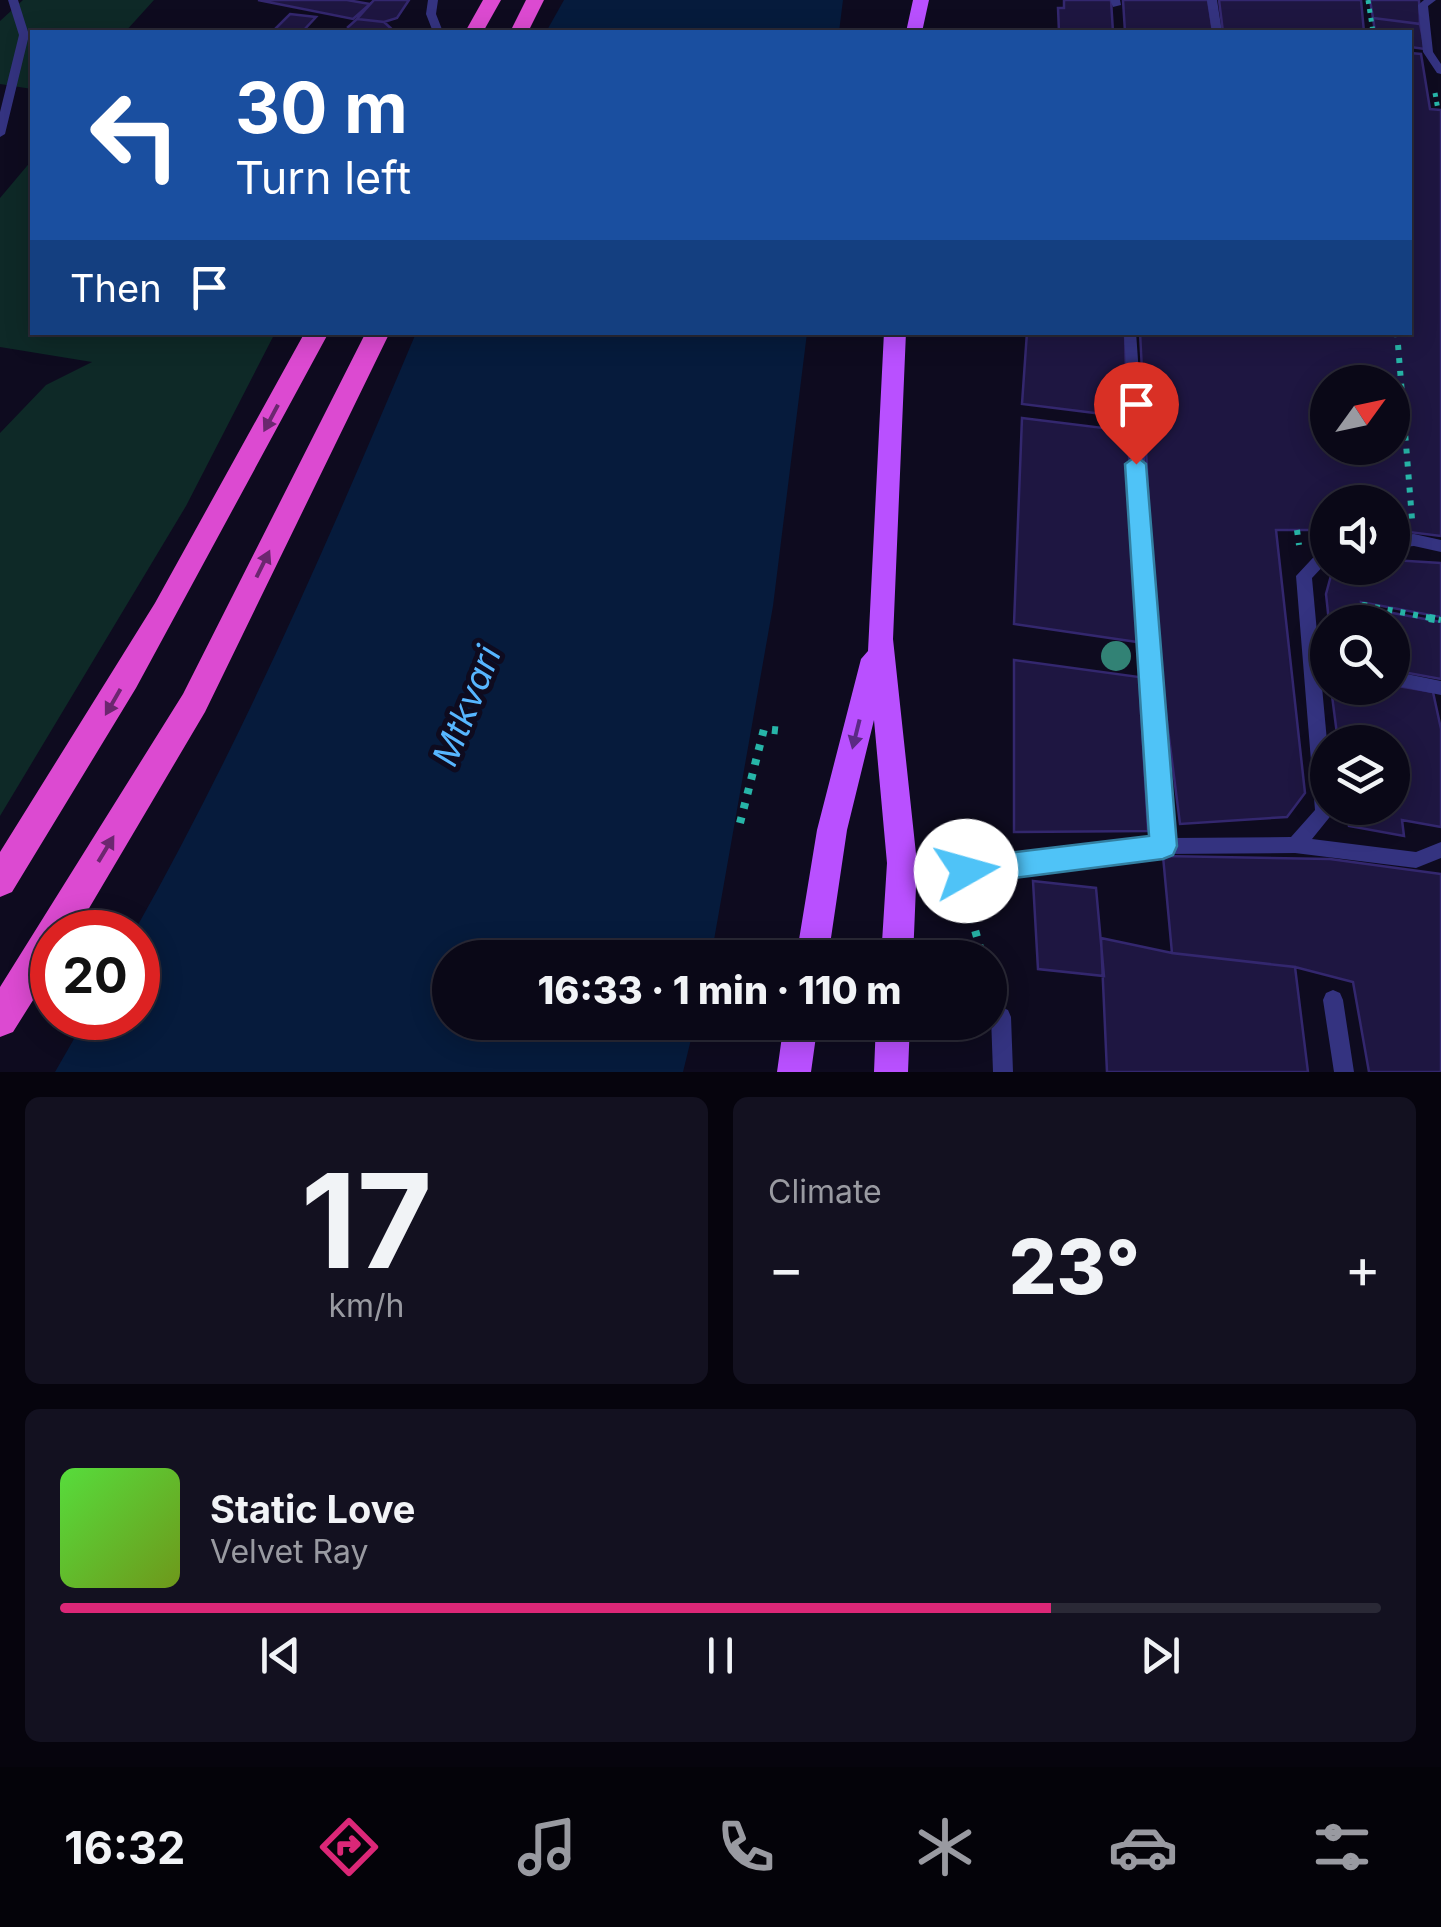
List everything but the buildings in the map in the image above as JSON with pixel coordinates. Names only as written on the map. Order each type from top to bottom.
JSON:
[{"type":"highway","points":[[475,30],[492,0]]},
{"type":"highway","points":[[520,30],[536,0]]},
{"type":"highway","points":[[0,881],[68,779],[156,627],[315,335]]},
{"type":"highway","points":[[70,910],[194,703],[377,335]]},
{"type":"highway","points":[[0,1019],[30,973]]},
{"type":"main road","points":[[914,30],[922,0]]},
{"type":"main road","points":[[894,335],[880,639],[902,863],[898,940]]},
{"type":"main road","points":[[815,940],[832,830],[880,639]]},
{"type":"main road","points":[[794,1072],[798,1040]]},
{"type":"main road","points":[[891,1072],[893,1040]]},
{"type":"lane","points":[[0,8],[11,0],[24,35],[6,84],[0,134]]},
{"type":"lane","points":[[433,0],[431,14],[437,30]]},
{"type":"lane","points":[[1212,0],[1217,30]]},
{"type":"lane","points":[[1431,0],[1423,4],[1428,50],[1441,71]]},
{"type":"lane","points":[[1412,50],[1441,50]]},
{"type":"lane","points":[[1130,335],[1163,846]]},
{"type":"lane","points":[[1410,540],[1441,546]]},
{"type":"lane","points":[[1310,570],[1304,576],[1310,615]]},
{"type":"lane","points":[[1410,682],[1441,688]]},
{"type":"lane","points":[[1295,845],[1324,813],[1320,705]]},
{"type":"lane","points":[[902,863],[966,871],[1163,846],[1295,845],[1416,860],[1441,850]]},
{"type":"lane","points":[[1333,1000],[1344,1072]]},
{"type":"lane","points":[[1002,1040],[1003,1072]]},
{"type":"path","points":[[1368,0],[1373,30]]},
{"type":"path","points":[[1397,335],[1414,540]]},
{"type":"path","points":[[1410,614],[1441,620]]},
{"type":"path","points":[[740,823],[764,729],[782,731]]},
{"type":"path","points":[[967,902],[978,940]]},
{"type":"green space","points":[[23,0],[154,0],[127,30],[30,30],[30,89],[0,84],[0,21]]},
{"type":"green space","points":[[30,162],[30,335],[274,335],[186,506],[0,816],[0,433],[46,385],[92,362],[0,347],[0,198]]},
{"type":"water","points":[[564,0],[843,0],[839,30],[547,30]]},
{"type":"water","name":"Mtkvari","points":[[415,335],[807,335],[773,606],[714,940],[432,940],[432,1040],[691,1040],[683,1072],[55,1072],[73,1040],[160,1040],[160,910],[146,910],[248,711],[318,561]]},
{"type":"route","points":[[966,871],[1163,846],[1136,464]]}]
